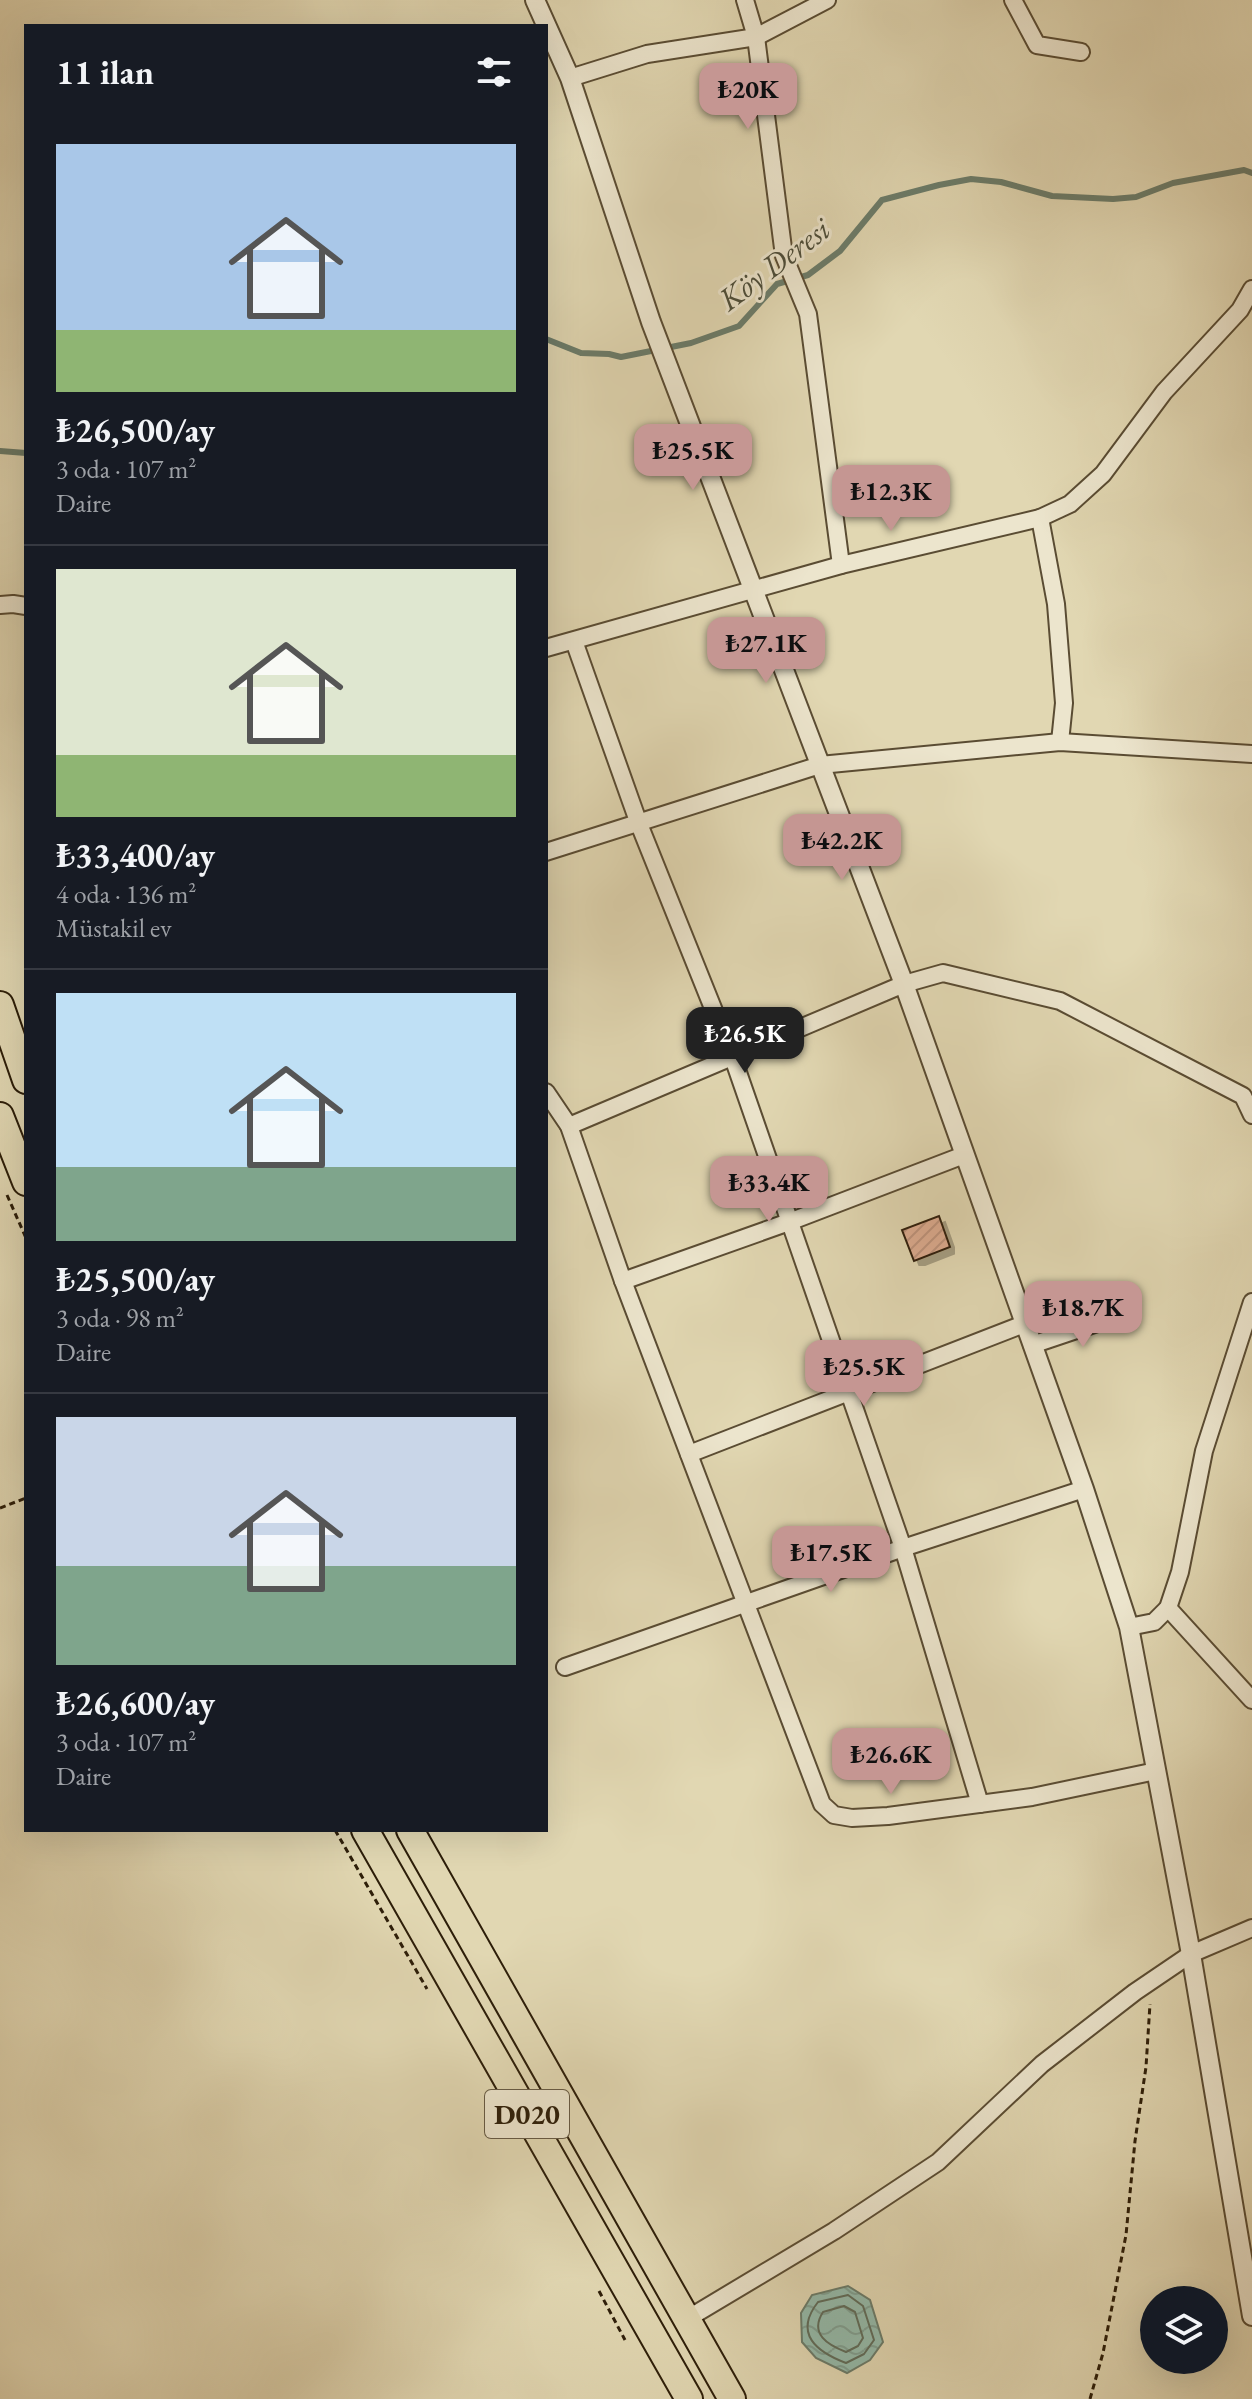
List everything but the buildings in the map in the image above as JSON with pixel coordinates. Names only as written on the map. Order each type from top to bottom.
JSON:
[{"type":"highway","points":[[0,1005],[24,1074]]},
{"type":"highway","points":[[0,1116],[16,1188]]},
{"type":"highway","name":"D020","points":[[366,1832],[689,2399]]},
{"type":"highway","name":"D020","points":[[411,1832],[732,2399]]},
{"type":"street","points":[[535,0],[546,24]]},
{"type":"street","points":[[745,0],[756,37],[784,256],[808,314],[841,565]]},
{"type":"street","points":[[570,78],[647,54],[756,37],[827,0]]},
{"type":"street","points":[[1013,0],[1037,45],[1081,52]]},
{"type":"street","points":[[548,29],[570,78],[651,322],[904,984],[1084,1489],[1129,1627],[1191,1954],[1252,2316]]},
{"type":"street","points":[[548,648],[841,565],[1040,518],[1070,504],[1103,474],[1164,392],[1240,310],[1252,289]]},
{"type":"street","points":[[1040,518],[1056,604],[1064,703],[1060,742]]},
{"type":"street","points":[[0,605],[24,606]]},
{"type":"street","points":[[574,641],[639,824],[733,1058],[903,1548],[980,1804]]},
{"type":"street","points":[[548,851],[820,765],[1060,742],[1252,754]]},
{"type":"street","points":[[569,1126],[904,984],[943,973],[1060,1001],[1247,1095],[1252,1115]]},
{"type":"street","points":[[548,1095],[569,1126],[623,1281],[822,1804],[834,1815],[852,1818],[888,1816],[1032,1797],[1156,1771]]},
{"type":"street","points":[[623,1281],[964,1155]]},
{"type":"street","points":[[1129,1627],[1154,1622],[1168,1608],[1180,1572],[1204,1451],[1252,1302]]},
{"type":"street","points":[[1032,1345],[1121,1315]]},
{"type":"street","points":[[689,1454],[1024,1324]]},
{"type":"street","points":[[565,1667],[903,1548],[1084,1489]]},
{"type":"street","points":[[1168,1608],[1252,1700]]},
{"type":"street","points":[[687,2319],[834,2231],[938,2162],[1042,2064],[1135,1992],[1191,1954],[1252,1928]]},
{"type":"path","points":[[16,1188],[24,1228]]},
{"type":"path","points":[[0,1508],[24,1499]]},
{"type":"path","points":[[1090,2399],[1103,2353],[1126,2235],[1146,2067],[1150,2002]]},
{"type":"water","points":[[848,2286],[870,2300],[883,2342],[870,2360],[847,2373],[816,2358],[802,2342],[801,2313],[812,2295]]},
{"type":"waterway","name":"Köy Deresi","points":[[548,340],[581,353],[621,357],[691,343],[739,326],[777,284],[808,275],[840,251],[882,200],[939,185],[971,179],[1001,182],[1052,196],[1113,199],[1136,197],[1173,183],[1244,170],[1252,173]]},
{"type":"waterway","points":[[0,451],[24,453]]}]
